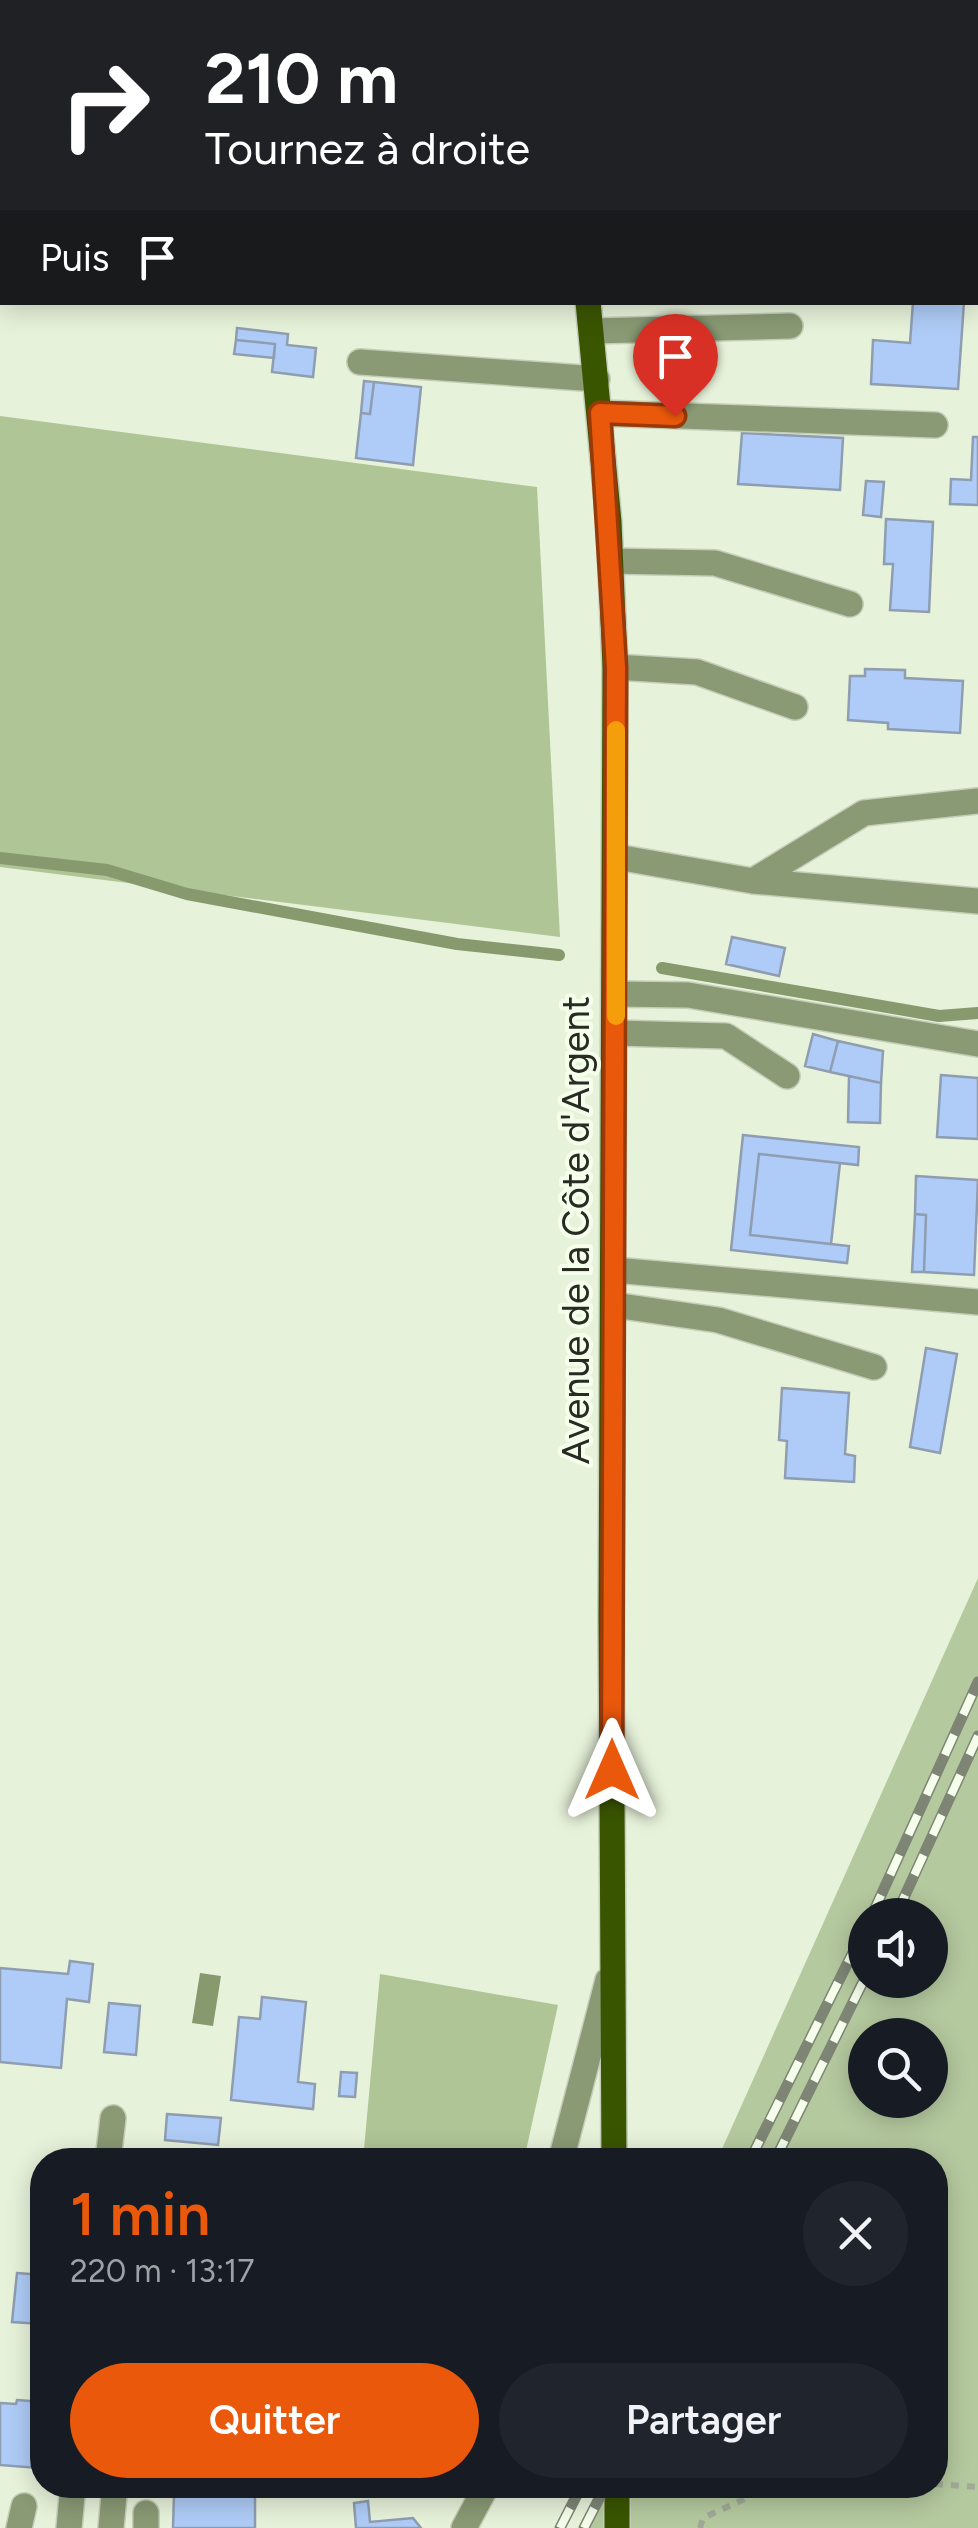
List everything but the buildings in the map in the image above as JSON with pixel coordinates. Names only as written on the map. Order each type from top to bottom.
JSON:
[{"type":"main road","name":"Avenue de la Côte d'Argent","points":[[588,305],[600,413],[616,667],[614,2148]]},
{"type":"main road","points":[[616,2528],[617,2498]]},
{"type":"street","points":[[592,331],[790,326]]},
{"type":"street","points":[[360,362],[597,379]]},
{"type":"street","points":[[600,413],[935,425]]},
{"type":"street","points":[[611,561],[715,562],[850,604]]},
{"type":"street","points":[[616,667],[697,672],[795,707]]},
{"type":"street","points":[[753,881],[864,812],[978,802]]},
{"type":"street","points":[[617,857],[753,881],[978,900]]},
{"type":"street","points":[[616,994],[688,995],[978,1044]]},
{"type":"street","points":[[616,1033],[726,1036],[787,1076]]},
{"type":"street","points":[[614,1270],[978,1302]]},
{"type":"street","points":[[614,1305],[718,1320],[874,1368]]},
{"type":"street","points":[[565,2148],[614,1960]]},
{"type":"street","points":[[109,2148],[113,2118]]},
{"type":"street","points":[[68,2528],[71,2498]]},
{"type":"street","points":[[111,2528],[114,2498]]},
{"type":"street","points":[[464,2528],[480,2498]]},
{"type":"path","points":[[948,2485],[978,2487]]},
{"type":"path","points":[[700,2528],[703,2518],[747,2498]]},
{"type":"shaded area","points":[[0,416],[537,487],[560,937],[0,867]]},
{"type":"shaded area","points":[[978,1578],[978,2528],[588,2528],[595,2498],[948,2498],[948,2148],[722,2148]]},
{"type":"shaded area","points":[[200,1973],[221,1976],[213,2026],[192,2023]]},
{"type":"shaded area","points":[[380,1974],[558,2005],[527,2148],[364,2148]]},
{"type":"waterway","points":[[0,858],[107,870],[187,894],[457,944],[559,955]]},
{"type":"waterway","points":[[662,968],[939,1016],[978,1013]]},
{"type":"railway","points":[[880,1898],[978,1682]]},
{"type":"railway","points":[[904,1898],[978,1736]]},
{"type":"railway","points":[[756,2148],[848,1962]]},
{"type":"railway","points":[[781,2148],[855,1998]]},
{"type":"railway","points":[[560,2528],[575,2498]]},
{"type":"railway","points":[[584,2528],[599,2498]]},
{"type":"slow traffic","points":[[616,730],[616,1016]]},
{"type":"route","points":[[612,1770],[616,667],[600,413],[675,416]]}]
